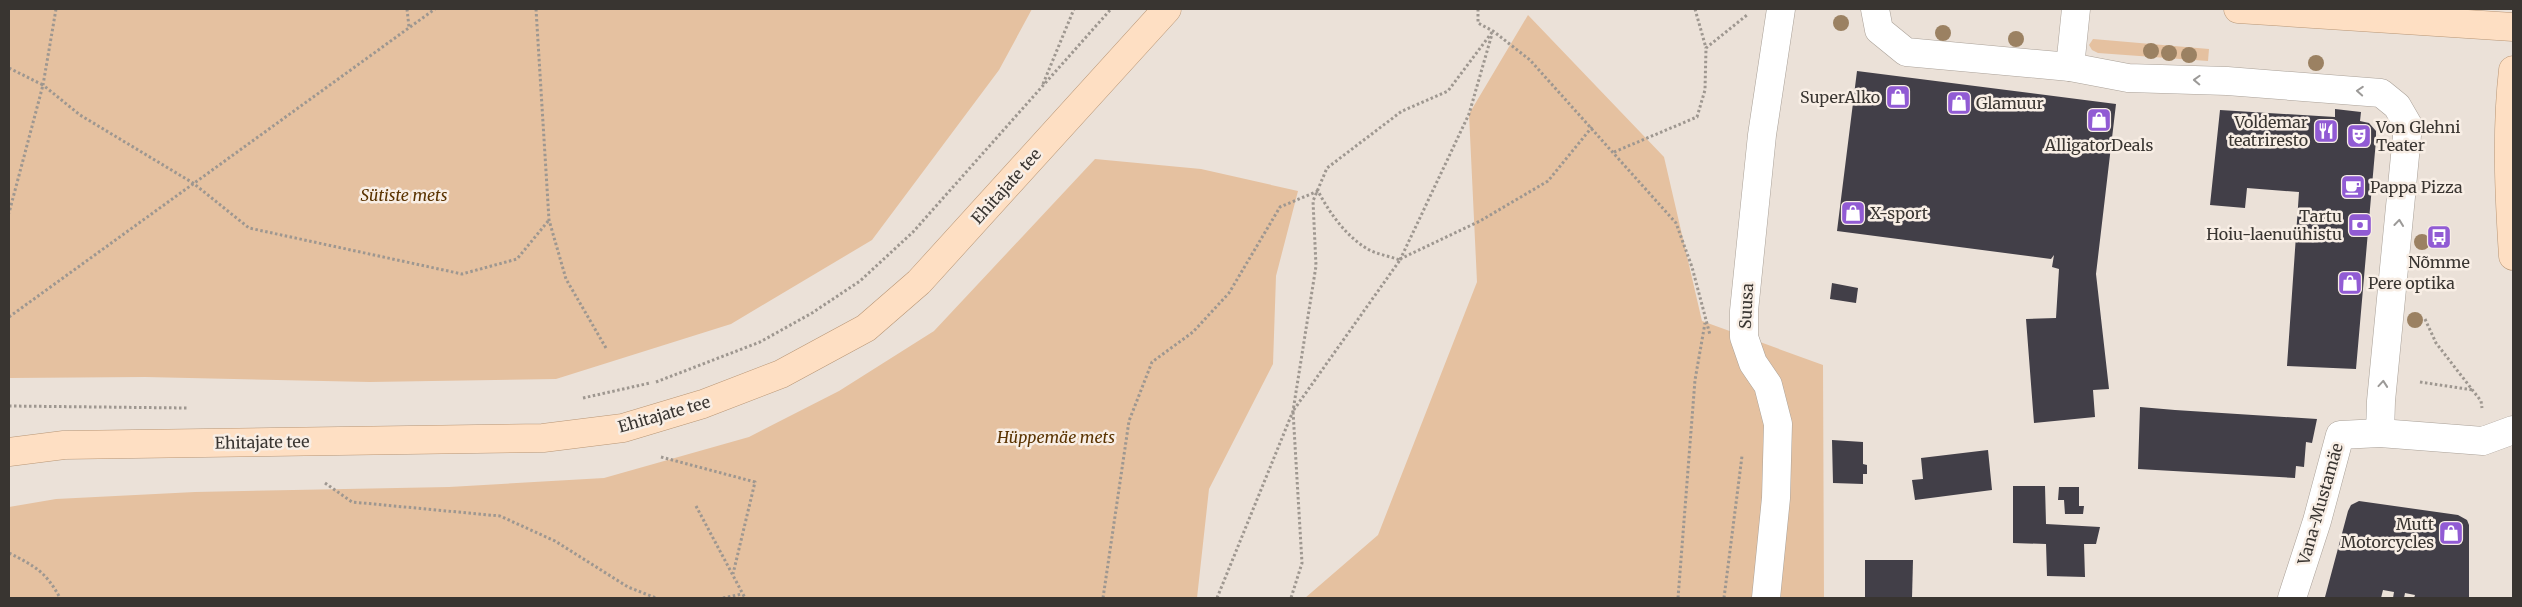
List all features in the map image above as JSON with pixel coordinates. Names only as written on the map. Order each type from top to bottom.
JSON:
[{"type":"main road","name":"Ehitajate tee","points":[[9,452],[74,445],[544,438],[623,428],[703,404],[781,374],[866,328],[919,282],[1167,9]]},
{"type":"main road","points":[[2238,9],[2463,16],[2513,27]]},
{"type":"main road","points":[[2513,70],[2510,99],[2510,152],[2513,256]]},
{"type":"street","name":"Suusa","points":[[1766,598],[1776,498],[1778,424],[1768,385],[1753,363],[1744,337],[1744,310],[1762,135],[1781,9]]},
{"type":"street","points":[[1875,9],[1879,30],[1906,52],[2070,67],[2128,78],[2227,81],[2381,93],[2397,106],[2408,125],[2381,402],[2380,433]]},
{"type":"street","points":[[2070,67],[2076,9]]},
{"type":"street","name":"Vana-Mustamäe","points":[[2292,598],[2317,521],[2340,435],[2380,433],[2483,441],[2513,430]]},
{"type":"path","points":[[9,213],[43,85],[56,9]]},
{"type":"path","points":[[408,9],[409,27]]},
{"type":"path","points":[[9,317],[434,9]]},
{"type":"path","points":[[536,9],[549,220],[566,279],[606,348]]},
{"type":"path","points":[[1041,88],[1074,9]]},
{"type":"path","points":[[579,399],[653,383],[760,342],[812,313],[860,281],[913,232],[1112,9]]},
{"type":"path","points":[[1478,9],[1478,23],[1530,60],[1676,223],[1692,267],[1710,336]]},
{"type":"path","points":[[1614,152],[1697,117],[1705,90],[1706,48],[1695,9]]},
{"type":"path","points":[[1706,48],[1749,14]]},
{"type":"path","points":[[1291,598],[1302,563],[1293,411],[1316,266],[1314,201],[1328,168],[1402,111],[1448,91],[1493,32]]},
{"type":"path","points":[[1216,598],[1293,411],[1400,260],[1469,114],[1493,32]]},
{"type":"path","points":[[9,68],[43,85],[80,115],[193,184],[249,228],[462,274],[517,259],[549,220]]},
{"type":"path","points":[[1318,191],[1334,217],[1351,236],[1367,249],[1400,260],[1480,221],[1548,181],[1592,127]]},
{"type":"path","points":[[1103,598],[1129,421],[1152,362],[1193,332],[1229,293],[1280,207],[1318,191]]},
{"type":"path","points":[[2425,319],[2436,343],[2481,401],[2483,416]]},
{"type":"path","points":[[1678,598],[1695,380],[1706,320]]},
{"type":"path","points":[[2420,382],[2474,390]]},
{"type":"path","points":[[9,406],[189,408]]},
{"type":"path","points":[[1724,598],[1743,453]]},
{"type":"path","points":[[661,457],[755,482],[733,574]]},
{"type":"path","points":[[325,483],[352,502],[500,516],[555,541],[628,587],[656,598]]},
{"type":"path","points":[[696,506],[744,598]]},
{"type":"path","points":[[9,553],[37,567],[51,582],[60,598]]},
{"type":"path","points":[[723,598],[742,594]]},
{"type":"green space","name":"Sütiste mets","points":[[9,9],[1032,9],[999,70],[872,240],[731,324],[556,379],[370,382],[145,377],[9,378]]},
{"type":"green space","points":[[1528,15],[1664,157],[1702,321],[1823,365],[1824,598],[1305,598],[1378,535],[1477,282],[1469,114]]},
{"type":"green space","points":[[2093,39],[2209,49],[2208,61],[2098,53],[2092,50],[2089,45]]},
{"type":"green space","name":"Hüppemäe mets","points":[[1095,159],[1201,169],[1298,191],[1276,276],[1273,364],[1209,489],[1197,598],[9,598],[9,507],[56,499],[195,492],[449,487],[604,478],[749,437],[839,391],[934,331]]},
{"type":"building","points":[[1857,71],[2116,104],[2096,274],[2109,389],[2093,390],[2095,417],[2034,423],[2026,319],[2056,318],[2059,269],[2052,267],[2054,255],[2051,259],[1837,231]]},
{"type":"building","points":[[2335,109],[2361,112],[2360,121],[2369,123],[2376,131],[2356,369],[2287,366],[2299,192],[2247,188],[2245,208],[2210,205],[2220,110],[2335,117]]},
{"type":"building","points":[[1832,283],[1858,288],[1856,303],[1830,299]]},
{"type":"building","points":[[2140,407],[2317,419],[2312,443],[2306,442],[2304,467],[2296,466],[2295,478],[2138,469]]},
{"type":"building","points":[[1832,440],[1863,442],[1863,464],[1867,465],[1867,474],[1863,474],[1863,484],[1833,483]]},
{"type":"building","points":[[1988,450],[1992,490],[1915,500],[1912,480],[1923,479],[1921,458]]},
{"type":"building","points":[[2013,486],[2045,486],[2046,524],[2100,527],[2096,544],[2084,544],[2085,577],[2047,576],[2046,544],[2013,543]]},
{"type":"building","points":[[2059,487],[2079,487],[2079,506],[2084,506],[2083,514],[2065,514],[2064,500],[2058,500]]},
{"type":"building","points":[[2359,501],[2458,515],[2467,520],[2469,525],[2469,598],[2414,598],[2415,595],[2405,593],[2404,598],[2393,598],[2394,592],[2383,590],[2381,598],[2325,597],[2348,511],[2351,505]]},
{"type":"building","points":[[1865,560],[1913,560],[1912,598],[1865,598]]},
{"type":"place","name":"SuperAlko","points":[[1898,97]]},
{"type":"place","name":"Glamuur","points":[[1959,103]]},
{"type":"place","name":"AlligatorDeals","points":[[2099,120]]},
{"type":"place","name":"Voldemar teatriresto","points":[[2326,131]]},
{"type":"place","name":"Von Glehni Teater","points":[[2359,136]]},
{"type":"place","name":"Pappa Pizza","points":[[2353,187]]},
{"type":"place","name":"X-sport","points":[[1853,213]]},
{"type":"place","name":"Tartu Hoiu-laenuühistu","points":[[2360,225]]},
{"type":"place","name":"Nõmme","points":[[2439,237]]},
{"type":"place","name":"Pere optika","points":[[2350,283]]},
{"type":"place","name":"Mutt Motorcycles","points":[[2451,533]]}]
